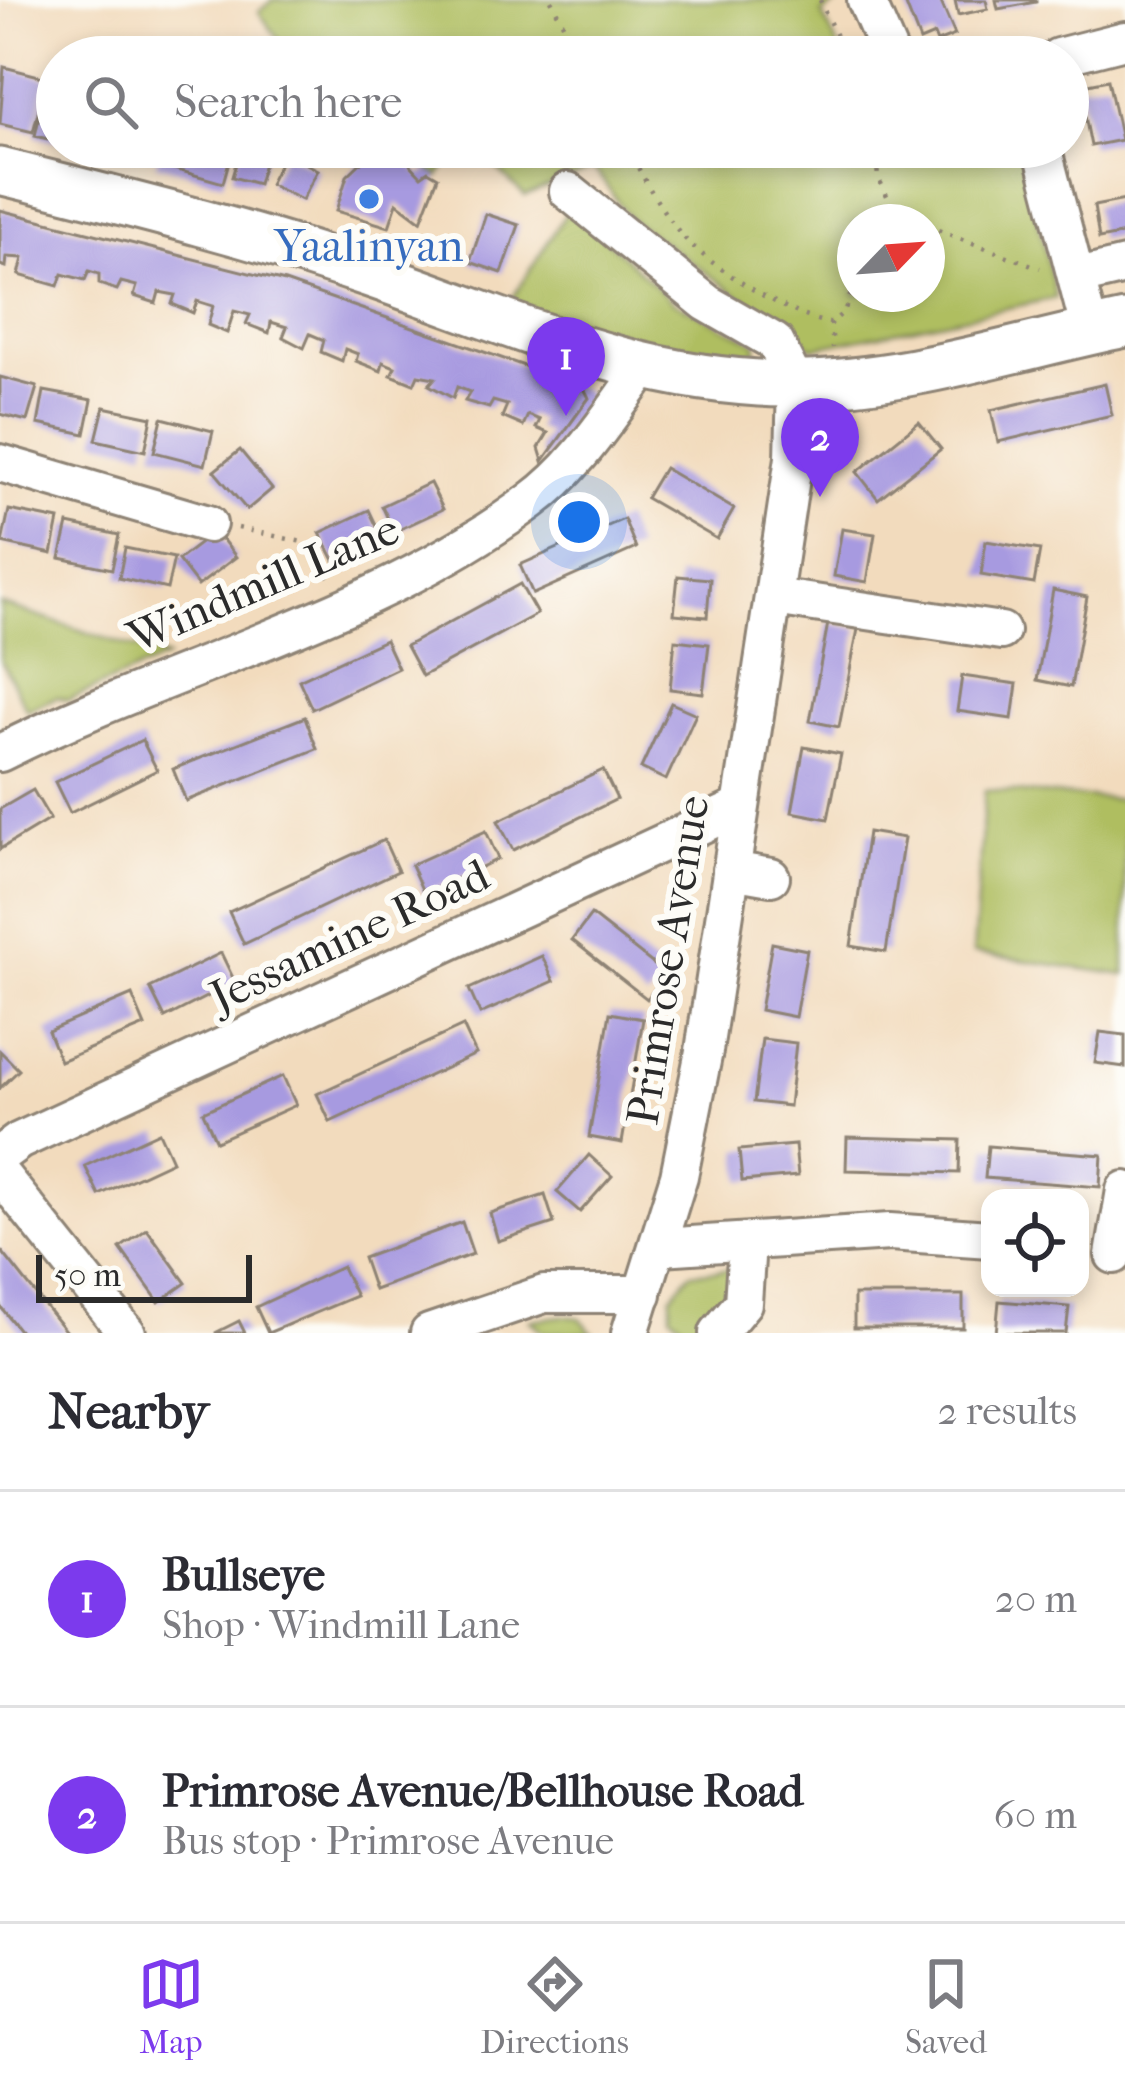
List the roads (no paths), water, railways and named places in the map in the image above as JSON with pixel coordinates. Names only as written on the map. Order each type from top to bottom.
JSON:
[{"type":"main road","points":[[0,171],[272,242],[569,349],[644,369],[796,384],[892,374],[1093,305]]},
{"type":"street","points":[[866,0],[882,36]]},
{"type":"street","points":[[1089,49],[1125,40]]},
{"type":"street","points":[[1049,168],[1093,305]]},
{"type":"street","points":[[568,190],[707,303],[775,343],[796,384]]},
{"type":"street","points":[[1093,305],[1125,266]]},
{"type":"street","name":"Windmill Lane","points":[[0,753],[169,675],[337,611],[404,578],[532,500],[577,459],[644,369]]},
{"type":"street","name":"Primrose Avenue","points":[[630,1333],[661,1247],[704,1052],[794,458],[796,384]]},
{"type":"street","points":[[0,463],[208,524]]},
{"type":"street","points":[[774,597],[1001,632]]},
{"type":"street","name":"Jessamine Road","points":[[0,1155],[19,1141],[740,807]]},
{"type":"street","points":[[730,870],[771,877]]},
{"type":"street","points":[[0,1174],[127,1333]]},
{"type":"street","points":[[1106,1254],[1125,1190]]},
{"type":"street","points":[[661,1247],[890,1232],[981,1238]]},
{"type":"street","points":[[718,1333],[743,1303],[747,1243]]},
{"type":"street","points":[[429,1333],[544,1294],[644,1294]]},
{"type":"place","name":"Yaalinyan","points":[[369,199]]},
{"type":"place","name":"Bullseye","points":[[566,416]]},
{"type":"place","name":"Primrose Avenue/Bellhouse Road","points":[[820,497]]}]
